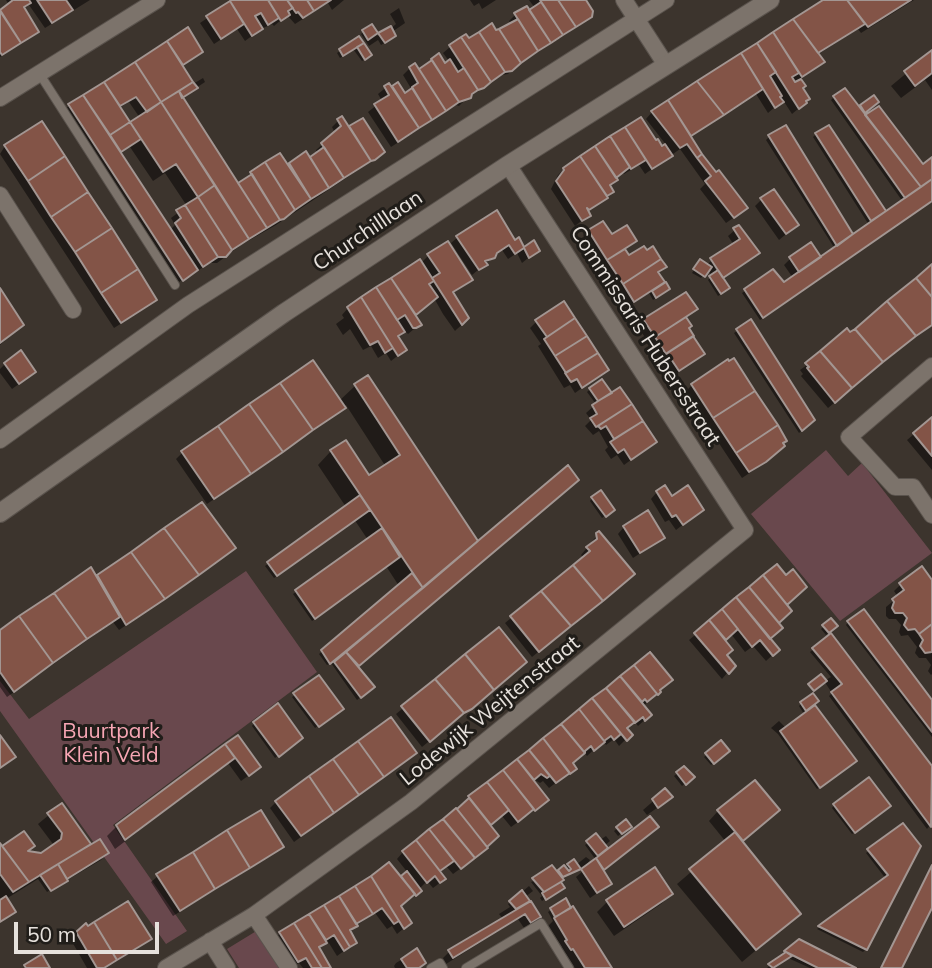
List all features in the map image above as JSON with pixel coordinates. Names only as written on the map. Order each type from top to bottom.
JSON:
[{"type":"street","points":[[0,98],[157,0]]},
{"type":"street","points":[[624,0],[666,65]]},
{"type":"street","name":"Churchilllaan","points":[[0,440],[188,305],[666,0]]},
{"type":"street","name":"Churchilllaan","points":[[0,513],[284,313],[508,165],[769,0]]},
{"type":"street","name":"Commissaris Hubersstraat","points":[[508,165],[746,530]]},
{"type":"street","points":[[0,195],[73,310]]},
{"type":"street","points":[[932,366],[849,437],[895,487],[913,487],[932,515]]},
{"type":"street","name":"Lodewijk Weijtenstraat","points":[[166,968],[254,915],[411,802],[746,530]]},
{"type":"street","points":[[254,915],[289,968]]},
{"type":"street","points":[[210,941],[227,968]]},
{"type":"lane","points":[[39,73],[175,285]]},
{"type":"lane","points":[[466,968],[541,923],[569,968]]},
{"type":"lane","points":[[431,968],[440,963],[443,968]]},
{"type":"green space","points":[[826,450],[848,476],[862,463],[932,553],[840,621],[751,514]]},
{"type":"green space","name":"Buurtpark Klein Veld","points":[[246,571],[317,672],[113,825],[187,931],[166,944],[0,711],[0,681],[29,719]]},
{"type":"green space","points":[[258,930],[282,968],[239,968],[227,949]]},
{"type":"building","points":[[13,0],[29,0],[31,3],[24,7],[39,32],[21,43],[0,10]]},
{"type":"building","points":[[37,0],[66,0],[73,10],[52,23]]},
{"type":"building","points":[[231,0],[268,0],[279,18],[268,25],[261,13],[255,16],[263,29],[252,36]]},
{"type":"building","points":[[268,0],[287,0],[293,8],[288,11],[290,15],[281,21]]},
{"type":"building","points":[[287,0],[307,0],[314,11],[303,18]]},
{"type":"building","points":[[307,0],[331,0],[314,11]]},
{"type":"building","points":[[540,0],[558,0],[576,27],[563,35]]},
{"type":"building","points":[[558,0],[586,0],[593,11],[592,17],[576,27]]},
{"type":"building","points":[[823,0],[847,0],[865,24],[818,53],[793,19]]},
{"type":"building","points":[[847,0],[911,0],[868,27]]},
{"type":"building","points":[[230,1],[244,24],[221,39],[206,16]]},
{"type":"building","points":[[541,2],[563,35],[551,43],[529,10]]},
{"type":"building","points":[[527,6],[551,43],[538,51],[514,13]]},
{"type":"building","points":[[0,11],[21,43],[2,55],[0,52]]},
{"type":"building","points":[[518,19],[538,51],[521,63],[499,29]]},
{"type":"building","points":[[793,19],[825,62],[802,77],[773,32]]},
{"type":"building","points":[[492,23],[496,30],[499,29],[521,63],[512,71],[505,72],[479,32]]},
{"type":"building","points":[[372,24],[378,33],[368,40],[362,30]]},
{"type":"building","points":[[391,26],[396,36],[385,43],[378,33]]},
{"type":"building","points":[[188,27],[203,52],[183,65],[167,41]]},
{"type":"building","points":[[479,32],[505,72],[491,82],[461,37],[466,34],[469,38]]},
{"type":"building","points":[[773,32],[799,73],[792,77],[795,82],[801,79],[806,86],[803,88],[810,99],[799,109],[757,43]]},
{"type":"building","points":[[359,36],[364,43],[343,56],[339,49]]},
{"type":"building","points":[[461,37],[491,82],[484,88],[478,90],[449,45]]},
{"type":"building","points":[[167,41],[193,82],[161,102],[135,62]]},
{"type":"building","points":[[364,43],[372,55],[365,60],[357,47]]},
{"type":"building","points":[[757,43],[776,72],[770,76],[784,102],[775,108],[741,53]]},
{"type":"building","points":[[932,50],[932,73],[915,86],[904,71]]},
{"type":"building","points":[[439,53],[445,63],[450,59],[458,72],[464,68],[478,90],[471,98],[459,102],[431,59]]},
{"type":"building","points":[[741,53],[763,89],[724,115],[697,81]]},
{"type":"building","points":[[432,60],[459,102],[446,111],[419,69]]},
{"type":"building","points":[[135,62],[161,102],[147,112],[136,97],[120,106],[104,82]]},
{"type":"building","points":[[415,63],[446,111],[432,120],[412,87],[418,83],[409,67]]},
{"type":"building","points":[[697,81],[724,115],[691,136],[668,100]]},
{"type":"building","points":[[104,82],[130,122],[110,135],[83,95]]},
{"type":"building","points":[[193,82],[198,88],[182,98],[179,91]]},
{"type":"building","points":[[398,82],[405,93],[412,88],[432,120],[419,128],[392,86]]},
{"type":"building","points":[[389,83],[419,128],[398,142],[374,104],[389,95],[384,86]]},
{"type":"building","points":[[845,88],[921,187],[905,198],[833,96]]},
{"type":"building","points":[[179,91],[267,228],[249,239],[161,102]]},
{"type":"building","points":[[83,95],[198,270],[183,281],[68,104]]},
{"type":"building","points":[[874,95],[879,102],[865,113],[860,105]]},
{"type":"building","points":[[668,100],[702,154],[697,158],[687,144],[680,148],[651,111]]},
{"type":"building","points":[[161,102],[215,185],[198,197],[176,164],[163,172],[130,122]]},
{"type":"building","points":[[879,106],[923,164],[932,157],[932,179],[921,187],[865,115]]},
{"type":"building","points":[[342,116],[371,161],[344,178],[321,143],[341,126],[337,119]]},
{"type":"building","points":[[641,117],[656,140],[658,139],[662,146],[665,144],[673,156],[652,169],[625,127]]},
{"type":"building","points":[[363,118],[385,152],[371,161],[349,126]]},
{"type":"building","points":[[42,121],[65,156],[28,181],[4,145]]},
{"type":"building","points":[[130,122],[141,139],[121,152],[110,135]]},
{"type":"building","points":[[786,125],[853,234],[837,246],[768,135]]},
{"type":"building","points":[[829,125],[886,211],[871,221],[815,133]]},
{"type":"building","points":[[625,127],[646,160],[631,169],[610,136]]},
{"type":"building","points":[[610,136],[630,167],[616,178],[595,146]]},
{"type":"building","points":[[595,146],[618,180],[610,185],[614,192],[607,196],[580,156]]},
{"type":"building","points":[[324,147],[344,178],[329,188],[310,157]]},
{"type":"building","points":[[306,151],[329,188],[311,199],[289,163]]},
{"type":"building","points":[[280,153],[311,199],[295,210],[265,162]]},
{"type":"building","points":[[702,154],[716,172],[719,170],[748,208],[734,218],[705,181],[711,176],[697,158]]},
{"type":"building","points":[[65,156],[88,192],[51,217],[28,181]]},
{"type":"building","points":[[580,156],[608,198],[589,210],[587,208],[591,216],[582,221],[556,181],[563,168]]},
{"type":"building","points":[[265,162],[295,210],[284,219],[280,220],[250,172]]},
{"type":"building","points":[[252,174],[280,220],[267,228],[238,183]]},
{"type":"building","points":[[932,179],[932,201],[763,318],[744,289],[773,269],[784,282]]},
{"type":"building","points":[[215,185],[249,239],[232,250],[198,197]]},
{"type":"building","points":[[774,189],[799,225],[786,234],[760,198]]},
{"type":"building","points":[[88,192],[112,228],[75,252],[51,217]]},
{"type":"building","points":[[198,197],[232,250],[226,257],[218,257],[185,205]]},
{"type":"building","points":[[185,205],[218,257],[203,267],[175,223],[181,218],[176,210]]},
{"type":"building","points":[[497,210],[515,240],[519,237],[524,247],[534,240],[540,251],[529,258],[524,248],[515,254],[509,245],[497,253],[495,258],[485,261],[488,265],[479,270],[456,236]]},
{"type":"building","points":[[603,221],[612,234],[627,225],[637,241],[607,260],[588,230]]},
{"type":"building","points":[[739,225],[760,253],[723,278],[710,258],[740,239],[733,228]]},
{"type":"building","points":[[112,228],[138,269],[101,293],[75,252]]},
{"type":"building","points":[[448,241],[473,280],[453,292],[469,318],[462,325],[432,278],[440,273],[427,254]]},
{"type":"building","points":[[811,242],[821,257],[799,272],[789,257]]},
{"type":"building","points":[[644,246],[647,250],[653,246],[661,259],[623,284],[607,260],[625,249],[629,255]]},
{"type":"building","points":[[420,259],[434,281],[429,284],[438,297],[416,315],[391,278]]},
{"type":"building","points":[[661,259],[667,267],[658,272],[665,282],[634,302],[623,284]]},
{"type":"building","points":[[700,259],[712,267],[705,277],[693,269]]},
{"type":"building","points":[[932,264],[932,297],[916,278]]},
{"type":"building","points":[[138,269],[157,300],[121,323],[101,293]]},
{"type":"building","points":[[718,270],[730,288],[721,294],[709,276]]},
{"type":"building","points":[[391,278],[422,325],[413,328],[405,315],[397,320],[376,287]]},
{"type":"building","points":[[916,278],[932,297],[932,325],[916,336],[887,301]]},
{"type":"building","points":[[666,282],[670,289],[656,298],[652,291]]},
{"type":"building","points":[[376,287],[405,332],[398,336],[407,350],[398,356],[361,297]]},
{"type":"building","points":[[0,288],[24,325],[0,343]]},
{"type":"building","points":[[686,292],[698,309],[655,337],[643,319]]},
{"type":"building","points":[[361,297],[393,348],[385,353],[378,341],[370,345],[347,307]]},
{"type":"building","points":[[564,301],[575,318],[547,337],[535,320]]},
{"type":"building","points":[[887,301],[916,336],[883,362],[855,329]]},
{"type":"building","points":[[686,317],[694,336],[666,354],[655,337]]},
{"type":"building","points":[[575,318],[587,336],[555,356],[544,339]]},
{"type":"building","points":[[751,319],[815,420],[802,431],[736,329]]},
{"type":"building","points":[[847,328],[850,332],[855,329],[883,362],[852,388],[820,351]]},
{"type":"building","points":[[587,336],[598,353],[566,373],[555,356]]},
{"type":"building","points":[[693,336],[705,354],[679,371],[667,353]]},
{"type":"building","points":[[21,350],[36,372],[19,384],[4,363]]},
{"type":"building","points":[[820,351],[852,388],[835,403],[805,363]]},
{"type":"building","points":[[598,353],[609,370],[582,388],[577,379],[571,382],[565,373]]},
{"type":"building","points":[[734,358],[755,391],[713,418],[691,384],[728,359],[729,361]]},
{"type":"building","points":[[313,360],[346,408],[313,430],[280,383]]},
{"type":"building","points":[[368,375],[478,541],[423,588],[330,450],[346,440],[369,475],[400,455],[354,384]]},
{"type":"building","points":[[602,379],[612,393],[598,401],[589,388]]},
{"type":"building","points":[[280,383],[313,430],[283,452],[249,404]]},
{"type":"building","points":[[620,387],[632,404],[596,427],[590,418],[597,414],[592,405]]},
{"type":"building","points":[[755,391],[778,425],[736,453],[713,418]]},
{"type":"building","points":[[249,404],[283,452],[251,474],[218,426]]},
{"type":"building","points":[[632,404],[643,421],[614,439],[606,426],[601,429],[598,426]]},
{"type":"building","points":[[932,417],[932,456],[913,433]]},
{"type":"building","points":[[643,421],[657,442],[631,460],[624,449],[618,453],[610,442]]},
{"type":"building","points":[[778,425],[787,441],[783,443],[785,446],[749,472],[736,453]]},
{"type":"building","points":[[218,426],[251,474],[214,499],[181,451]]},
{"type":"building","points":[[568,465],[579,480],[359,666],[346,652]]},
{"type":"building","points":[[665,485],[672,496],[688,485],[704,510],[683,525],[676,515],[672,517],[656,491]]},
{"type":"building","points":[[601,490],[615,510],[606,517],[591,497]]},
{"type":"building","points":[[360,495],[370,510],[277,576],[267,562]]},
{"type":"building","points":[[202,502],[236,548],[199,575],[164,528]]},
{"type":"building","points":[[648,510],[665,538],[640,553],[623,526]]},
{"type":"building","points":[[164,528],[199,575],[165,599],[131,552]]},
{"type":"building","points":[[382,528],[400,557],[315,619],[295,590]]},
{"type":"building","points":[[599,531],[635,574],[603,601],[573,565],[590,551],[586,547],[597,539],[596,533]]},
{"type":"building","points":[[131,552],[165,599],[126,625],[97,575]]},
{"type":"building","points":[[777,564],[786,575],[793,569],[807,587],[787,605],[763,575]]},
{"type":"building","points":[[573,565],[603,601],[571,626],[541,591]]},
{"type":"building","points":[[922,566],[932,580],[932,624],[919,634],[915,629],[908,630],[904,625],[907,618],[903,613],[895,613],[892,599],[904,590],[899,583]]},
{"type":"building","points":[[91,567],[120,617],[87,639],[54,593]]},
{"type":"building","points":[[412,573],[423,588],[330,664],[321,650]]},
{"type":"building","points":[[763,575],[792,611],[779,623],[749,587]]},
{"type":"building","points":[[749,587],[783,628],[770,639],[736,597]]},
{"type":"building","points":[[541,591],[571,626],[539,652],[510,616]]},
{"type":"building","points":[[54,593],[87,639],[53,663],[19,616]]},
{"type":"building","points":[[736,597],[780,650],[773,656],[760,640],[752,647],[722,609]]},
{"type":"building","points":[[722,609],[738,629],[726,640],[709,620]]},
{"type":"building","points":[[864,609],[932,700],[932,732],[847,621]]},
{"type":"building","points":[[19,616],[53,663],[14,692],[0,672],[0,630]]},
{"type":"building","points":[[831,618],[838,626],[829,633],[822,625]]},
{"type":"building","points":[[709,620],[733,650],[727,655],[736,666],[729,674],[694,633]]},
{"type":"building","points":[[932,624],[932,652],[925,653],[920,646],[923,640],[919,634]]},
{"type":"building","points":[[499,627],[527,662],[494,690],[465,654]]},
{"type":"building","points":[[831,633],[932,766],[931,827],[831,692],[842,684],[812,648]]},
{"type":"building","points":[[346,652],[375,687],[361,698],[334,662]]},
{"type":"building","points":[[650,652],[673,680],[660,690],[658,695],[634,665]]},
{"type":"building","points":[[465,654],[494,690],[464,713],[435,679]]},
{"type":"building","points":[[634,665],[657,694],[647,702],[645,699],[642,702],[620,676]]},
{"type":"building","points":[[821,674],[827,681],[814,691],[808,684]]},
{"type":"building","points":[[319,675],[344,709],[319,727],[293,693]]},
{"type":"building","points":[[620,676],[652,715],[645,721],[643,717],[635,723],[606,688]]},
{"type":"building","points":[[435,679],[464,713],[430,742],[401,706]]},
{"type":"building","points":[[606,688],[635,722],[627,728],[633,735],[627,741],[592,698]]},
{"type":"building","points":[[813,693],[819,701],[806,711],[800,702]]},
{"type":"building","points":[[592,698],[621,734],[614,740],[611,736],[604,741],[579,709]]},
{"type":"building","points":[[278,703],[303,738],[279,757],[253,722]]},
{"type":"building","points":[[815,705],[857,761],[820,788],[780,731]]},
{"type":"building","points":[[579,709],[605,742],[594,751],[591,746],[585,753],[561,724]]},
{"type":"building","points":[[391,717],[417,753],[384,777],[358,741]]},
{"type":"building","points":[[561,724],[585,753],[573,763],[577,769],[570,774],[543,738]]},
{"type":"building","points":[[0,735],[16,757],[0,768]]},
{"type":"building","points":[[238,735],[261,767],[249,776],[225,744]]},
{"type":"building","points":[[543,738],[570,773],[556,783],[529,750]]},
{"type":"building","points":[[721,740],[730,751],[714,764],[705,753]]},
{"type":"building","points":[[358,741],[384,777],[359,795],[333,759]]},
{"type":"building","points":[[225,744],[235,758],[125,840],[116,825]]},
{"type":"building","points":[[529,750],[550,776],[547,778],[541,774],[534,780],[517,759]]},
{"type":"building","points":[[333,759],[359,795],[334,813],[309,776]]},
{"type":"building","points":[[517,759],[549,800],[535,811],[503,770]]},
{"type":"building","points":[[684,766],[695,777],[686,785],[676,772]]},
{"type":"building","points":[[503,770],[534,809],[518,822],[487,782]]},
{"type":"building","points":[[309,776],[334,813],[301,836],[275,801]]},
{"type":"building","points":[[869,777],[891,806],[855,833],[833,804]]},
{"type":"building","points":[[755,780],[780,810],[743,841],[717,810]]},
{"type":"building","points":[[487,782],[509,810],[491,825],[468,796]]},
{"type":"building","points":[[665,788],[673,797],[658,808],[652,799]]},
{"type":"building","points":[[469,798],[499,836],[487,847],[457,809]]},
{"type":"building","points":[[62,803],[91,844],[29,882],[2,846],[24,831],[35,846],[28,851],[41,853],[61,839],[62,833],[47,813]]},
{"type":"building","points":[[456,808],[488,848],[475,858],[443,819]]},
{"type":"building","points":[[261,810],[284,847],[250,868],[227,830]]},
{"type":"building","points":[[650,816],[659,827],[604,870],[596,858]]},
{"type":"building","points":[[443,819],[475,858],[461,869],[429,829]]},
{"type":"building","points":[[626,819],[632,827],[622,834],[616,827]]},
{"type":"building","points":[[903,823],[921,846],[867,950],[818,926],[888,875],[867,849]]},
{"type":"building","points":[[429,829],[454,861],[440,871],[416,840]]},
{"type":"building","points":[[227,830],[250,868],[215,889],[193,852]]},
{"type":"building","points":[[735,832],[801,914],[756,950],[689,869]]},
{"type":"building","points":[[596,833],[608,848],[598,856],[586,841]]},
{"type":"building","points":[[100,839],[109,853],[67,879],[58,864]]},
{"type":"building","points":[[416,840],[446,879],[440,883],[435,876],[427,883],[402,851]]},
{"type":"building","points":[[0,843],[29,882],[13,892],[0,874]]},
{"type":"building","points":[[193,852],[215,889],[180,911],[156,874]]},
{"type":"building","points":[[596,858],[612,884],[597,893],[581,869]]},
{"type":"building","points":[[574,859],[581,869],[563,877],[558,870],[564,865],[569,871],[571,869],[567,864]]},
{"type":"building","points":[[389,862],[415,894],[401,906],[412,923],[404,929],[371,876]]},
{"type":"building","points":[[58,864],[68,881],[51,891],[40,875]]},
{"type":"building","points":[[552,865],[564,880],[544,892],[532,878]]},
{"type":"building","points":[[932,865],[932,908],[902,968],[881,968]]},
{"type":"building","points":[[655,867],[673,894],[624,927],[606,900]]},
{"type":"building","points":[[407,871],[422,891],[416,896],[401,876]]},
{"type":"building","points":[[371,876],[399,921],[394,924],[382,908],[373,914],[355,886]]},
{"type":"building","points":[[561,882],[565,888],[546,900],[542,893]]},
{"type":"building","points":[[355,886],[373,914],[356,924],[339,896]]},
{"type":"building","points":[[522,890],[530,901],[516,909],[509,901]]},
{"type":"building","points":[[6,896],[16,912],[0,922],[0,900]]},
{"type":"building","points":[[339,896],[358,926],[350,930],[357,943],[350,947],[324,905]]},
{"type":"building","points":[[566,898],[571,908],[555,917],[550,908]]},
{"type":"building","points":[[128,901],[152,939],[117,960],[94,922]]},
{"type":"building","points":[[531,901],[541,917],[531,923],[525,914],[453,958],[448,950]]},
{"type":"building","points":[[324,905],[350,947],[344,951],[334,935],[326,940],[309,914]]},
{"type":"building","points":[[573,906],[612,968],[585,968],[565,941],[567,940],[554,918]]},
{"type":"building","points":[[309,914],[327,943],[319,947],[331,968],[322,968],[294,923]]},
{"type":"building","points":[[94,922],[117,960],[104,968],[97,968],[76,932],[86,923],[88,926]]},
{"type":"building","points":[[294,923],[322,968],[312,968],[306,958],[298,962],[279,932]]},
{"type":"building","points":[[799,939],[856,968],[818,968],[784,951]]},
{"type":"building","points":[[417,948],[426,963],[419,968],[407,968],[401,959]]},
{"type":"building","points":[[786,952],[792,956],[773,968],[768,964]]},
{"type":"building","points":[[42,954],[50,968],[26,968],[24,965]]}]
